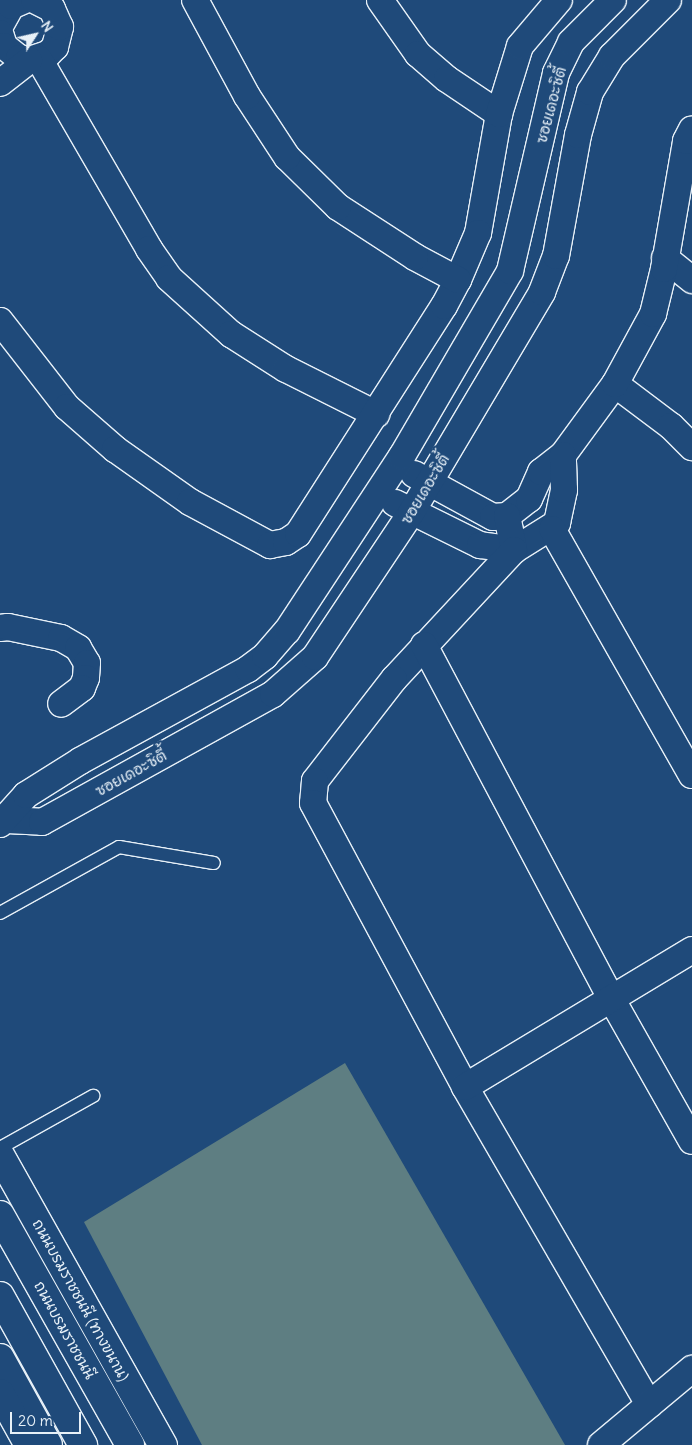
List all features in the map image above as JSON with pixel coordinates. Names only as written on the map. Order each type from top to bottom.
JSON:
[{"type":"main road","name":"ถนนบรมราชชนนี (ทางขนาน)","points":[[0,1155],[163,1445]]},
{"type":"main road","points":[[0,1195],[39,1262],[56,1313]]},
{"type":"main road","name":"ถนนบรมราชชนนี","points":[[0,1215],[130,1445]]},
{"type":"main road","points":[[0,1296],[83,1445]]},
{"type":"main road","points":[[0,1358],[48,1445]]},
{"type":"main road","points":[[0,1393],[29,1445]]},
{"type":"street","points":[[195,0],[252,104],[287,157],[320,193],[357,220],[458,280]]},
{"type":"street","points":[[380,0],[418,54],[447,79],[499,114]]},
{"type":"street","points":[[0,321],[67,407],[115,449],[190,502],[270,545],[286,542],[298,534],[376,414],[458,280],[478,233],[499,114],[520,46],[559,0]]},
{"type":"street","name":"ซอยเดอะซิตี้","points":[[3,822],[26,795],[80,761],[248,669],[265,656],[287,631],[379,493],[477,332],[510,271],[556,73],[571,42],[613,0]]},
{"type":"street","name":"ซอยเดอะซิตี้","points":[[3,822],[42,822],[273,694],[315,657],[411,513],[542,292],[556,256],[578,135],[590,92],[616,52],[668,0]]},
{"type":"street","points":[[0,83],[55,47],[59,38],[59,22],[20,17],[19,58],[34,60]]},
{"type":"street","points":[[588,24],[616,52]]},
{"type":"street","points":[[34,60],[149,249],[169,278],[230,334],[286,369],[376,414]]},
{"type":"street","points":[[397,463],[494,517],[508,516],[529,499],[541,472],[563,455],[615,384],[653,314],[666,258],[686,140],[692,129]]},
{"type":"street","points":[[666,258],[692,280]]},
{"type":"street","points":[[615,384],[671,426],[692,447]]},
{"type":"street","points":[[563,455],[564,490],[557,523],[552,529],[514,550],[424,645],[325,766],[315,781],[313,803],[465,1087],[649,1404]]},
{"type":"street","points":[[379,493],[411,513],[480,545],[514,550]]},
{"type":"street","points":[[508,516],[514,550]]},
{"type":"street","points":[[552,529],[692,775]]},
{"type":"street","points":[[0,628],[8,627],[61,638],[78,648],[86,663],[86,678],[82,688],[61,704]]},
{"type":"street","points":[[424,645],[610,998],[692,1141]]},
{"type":"street","points":[[80,761],[98,791]]},
{"type":"street","points":[[465,1087],[692,950]]},
{"type":"street","points":[[601,1445],[692,1369]]},
{"type":"lane","points":[[0,913],[119,847],[214,863]]},
{"type":"lane","points":[[0,1148],[93,1096]]},
{"type":"green space","points":[[345,1063],[565,1445],[202,1445],[84,1222]]}]
